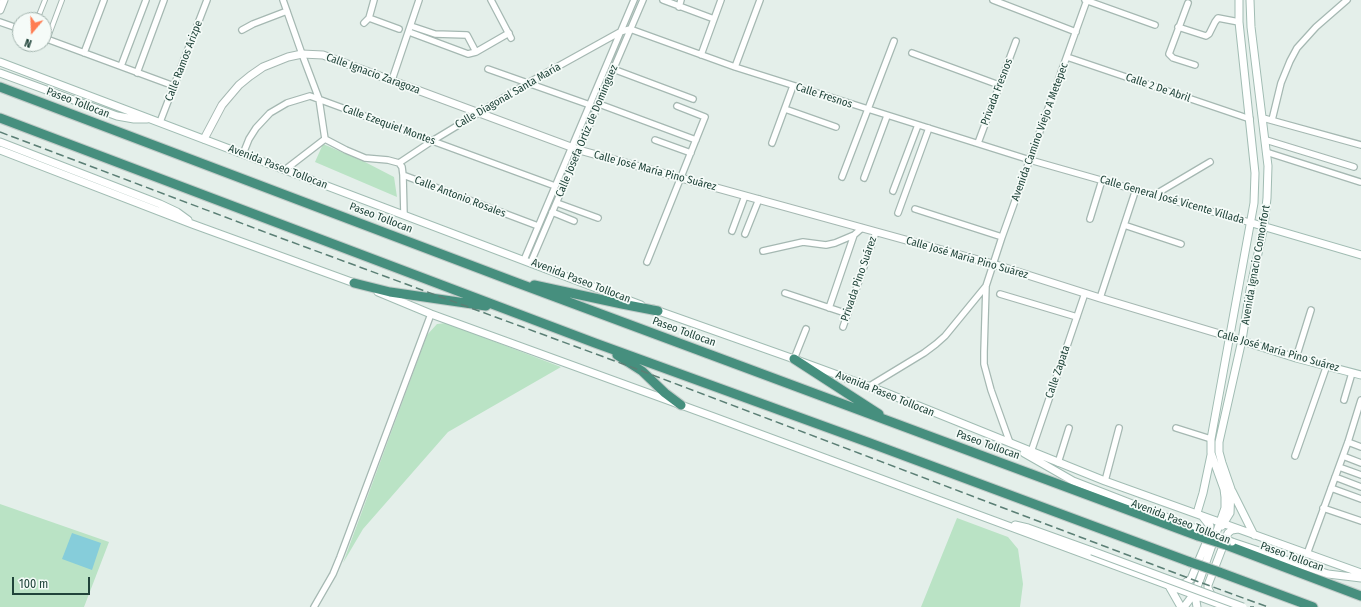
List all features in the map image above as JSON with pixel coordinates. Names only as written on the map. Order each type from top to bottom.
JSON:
[{"type":"highway","name":"Paseo Tollocan","points":[[0,87],[515,282],[892,422],[1229,543],[1361,596]]},
{"type":"highway","points":[[0,118],[595,343],[1313,607]]},
{"type":"highway","points":[[515,282],[539,285],[658,311]]},
{"type":"highway","points":[[354,283],[390,292],[507,310]]},
{"type":"highway","points":[[595,343],[642,371],[665,393],[680,404]]},
{"type":"highway","points":[[794,359],[892,422]]},
{"type":"main road","points":[[0,10],[4,0]]},
{"type":"main road","name":"Avenida Ignacio Comonfort","points":[[1222,524],[1226,497],[1211,453],[1211,439],[1252,223],[1255,188],[1255,173],[1238,0]]},
{"type":"main road","name":"Avenida Ignacio Comonfort","points":[[1222,524],[1230,513],[1231,489],[1219,452],[1219,442],[1242,340],[1250,290],[1264,226],[1267,198],[1268,166],[1266,140],[1251,27],[1250,0]]},
{"type":"main road","name":"Calle Ignacio Zaragoza","points":[[204,139],[222,105],[239,85],[263,67],[288,57],[302,54],[324,56],[575,149]]},
{"type":"main road","name":"Avenida Paseo Tollocan","points":[[0,62],[658,311],[868,387],[1105,481],[1361,573]]},
{"type":"main road","name":"Avenida Paseo Tollocan","points":[[0,73],[117,116],[134,119],[152,119]]},
{"type":"main road","points":[[0,142],[160,204],[177,212],[192,224]]},
{"type":"main road","name":"Calle José María Pino Suárez","points":[[575,149],[993,264],[1296,358],[1361,375]]},
{"type":"main road","points":[[0,150],[192,224],[354,283],[431,314],[680,404],[1227,607]]},
{"type":"main road","name":"Calle General José Vicente Villada","points":[[1252,223],[1361,255]]},
{"type":"main road","name":"Avenida Paseo Tollocan","points":[[1010,443],[1068,478],[1199,533]]},
{"type":"main road","points":[[1169,586],[1185,583],[1191,579],[1210,533],[1208,522],[1198,514],[1211,453]]},
{"type":"main road","points":[[1231,489],[1254,535]]},
{"type":"main road","points":[[999,523],[1028,528],[1243,607]]},
{"type":"main road","points":[[1184,607],[1194,595],[1222,524]]},
{"type":"main road","points":[[1217,604],[1210,595],[1208,585],[1228,533],[1232,530],[1240,529]]},
{"type":"main road","name":"Avenida Paseo Tollocan","points":[[1229,543],[1328,574],[1361,578]]},
{"type":"main road","points":[[1169,586],[1181,607]]},
{"type":"main road","points":[[1194,595],[1196,607]]},
{"type":"street","points":[[40,12],[44,0]]},
{"type":"street","points":[[52,24],[62,0]]},
{"type":"street","points":[[84,53],[104,0]]},
{"type":"street","points":[[121,66],[146,0]]},
{"type":"street","points":[[138,73],[164,0]]},
{"type":"street","name":"Calle Ramos Arizpe","points":[[160,122],[207,0]]},
{"type":"street","points":[[283,0],[319,99],[325,139]]},
{"type":"street","points":[[364,23],[369,18],[374,0]]},
{"type":"street","points":[[392,80],[419,0]]},
{"type":"street","points":[[409,32],[465,53],[470,54],[476,52],[510,35],[490,0]]},
{"type":"street","name":"Calle Josefa Ortiz de Domínguez","points":[[527,261],[557,202],[590,105],[634,0]]},
{"type":"street","name":"Calle Josefa Ortiz de Domínguez","points":[[527,261],[538,226],[555,186],[599,104],[643,0]]},
{"type":"street","points":[[663,0],[714,19]]},
{"type":"street","points":[[679,7],[681,0]]},
{"type":"street","points":[[701,54],[721,0]]},
{"type":"street","points":[[735,67],[760,0]]},
{"type":"street","points":[[993,0],[1076,32]]},
{"type":"street","points":[[1087,0],[1155,25]]},
{"type":"street","name":"Avenida Camino Viejo A Metepec","points":[[986,286],[1002,237],[1087,0]]},
{"type":"street","points":[[1272,120],[1282,84],[1290,61],[1297,48],[1316,27],[1347,0]]},
{"type":"street","points":[[1188,4],[1169,54],[1173,58],[1195,65]]},
{"type":"street","points":[[242,30],[253,24],[287,11]]},
{"type":"street","points":[[369,18],[399,29]]},
{"type":"street","points":[[1178,27],[1206,36],[1209,34],[1218,18],[1239,22]]},
{"type":"street","points":[[0,22],[12,27]]},
{"type":"street","points":[[411,26],[431,33],[467,35],[476,52]]},
{"type":"street","points":[[620,32],[630,29]]},
{"type":"street","name":"Calle Fresnos","points":[[630,29],[735,67],[793,86],[1030,160]]},
{"type":"street","name":"Calle Diagonal Santa María","points":[[399,163],[432,141],[528,83],[620,32]]},
{"type":"street","points":[[429,39],[431,33]]},
{"type":"street","points":[[52,41],[174,86]]},
{"type":"street","points":[[842,177],[894,41]]},
{"type":"street","name":"Privada Fresnos","points":[[978,143],[1016,41]]},
{"type":"street","points":[[912,53],[1000,85]]},
{"type":"street","name":"Calle 2 De Abril","points":[[1067,57],[1250,119]]},
{"type":"street","points":[[488,69],[590,105]]},
{"type":"street","points":[[613,69],[693,99]]},
{"type":"street","points":[[772,143],[793,86]]},
{"type":"street","name":"Calle Ezequiel Montes","points":[[243,154],[249,139],[256,128],[270,113],[278,107],[307,97],[312,97],[555,186]]},
{"type":"street","points":[[599,104],[696,140]]},
{"type":"street","points":[[647,262],[705,117],[677,106]]},
{"type":"street","points":[[785,109],[836,127]]},
{"type":"street","points":[[864,178],[887,116]]},
{"type":"street","points":[[1263,118],[1361,146]]},
{"type":"street","points":[[893,190],[918,125]]},
{"type":"street","points":[[898,213],[929,128]]},
{"type":"street","points":[[325,139],[365,158],[388,160],[399,163]]},
{"type":"street","points":[[286,169],[325,139]]},
{"type":"street","points":[[656,140],[691,153]]},
{"type":"street","points":[[1266,140],[1354,167]]},
{"type":"street","points":[[1266,152],[1360,182]]},
{"type":"street","name":"Calle General José Vicente Villada","points":[[1030,160],[1156,194],[1252,223]]},
{"type":"street","points":[[1156,194],[1210,162]]},
{"type":"street","name":"Calle Antonio Rosales","points":[[399,163],[402,167],[402,175],[538,226]]},
{"type":"street","points":[[402,175],[404,215]]},
{"type":"street","points":[[1090,219],[1102,180]]},
{"type":"street","points":[[1100,298],[1136,189]]},
{"type":"street","points":[[732,231],[745,196]]},
{"type":"street","points":[[745,234],[759,199]]},
{"type":"street","points":[[557,202],[598,218]]},
{"type":"street","points":[[915,209],[1002,237]]},
{"type":"street","points":[[552,212],[574,221]]},
{"type":"street","points":[[1124,225],[1181,244]]},
{"type":"street","name":"Privada Pino Suárez","points":[[764,251],[803,242],[826,245],[836,243],[854,235],[862,228]]},
{"type":"street","name":"Privada Pino Suárez","points":[[843,327],[876,232]]},
{"type":"street","points":[[830,308],[854,235]]},
{"type":"street","points":[[868,387],[936,344],[945,336],[986,286]]},
{"type":"street","points":[[986,286],[984,364],[991,390],[1010,443]]},
{"type":"street","points":[[785,292],[848,314]]},
{"type":"street","name":"Calle Zapata","points":[[1031,452],[1085,293]]},
{"type":"street","points":[[1000,294],[1077,317]]},
{"type":"street","points":[[1296,358],[1311,310]]},
{"type":"street","points":[[314,607],[333,574],[431,314]]},
{"type":"street","points":[[794,359],[806,329]]},
{"type":"street","points":[[1296,456],[1327,365]]},
{"type":"street","points":[[1344,400],[1352,373]]},
{"type":"street","points":[[1307,554],[1348,442],[1361,400]]},
{"type":"street","points":[[1058,463],[1069,428]]},
{"type":"street","points":[[1105,481],[1119,428]]},
{"type":"street","points":[[1176,428],[1211,439]]},
{"type":"street","points":[[1348,442],[1361,447]]},
{"type":"street","points":[[1343,456],[1361,463]]},
{"type":"street","points":[[1339,466],[1361,475]]},
{"type":"street","points":[[1335,477],[1361,487]]},
{"type":"street","points":[[1331,488],[1361,499]]},
{"type":"street","points":[[1323,508],[1361,521]]},
{"type":"green space","points":[[323,144],[365,162],[394,177],[397,197],[315,162]]},
{"type":"green space","points":[[446,323],[561,367],[448,432],[363,529],[343,563],[427,335],[437,324]]},
{"type":"green space","points":[[0,504],[109,542],[84,607],[0,607]]},
{"type":"green space","points":[[957,518],[1008,537],[1018,549],[1023,584],[1020,607],[921,607]]},
{"type":"water","points":[[72,533],[101,543],[92,570],[62,559]]},
{"type":"railway","points":[[0,132],[270,234],[642,371],[1268,607]]},
{"type":"railway","points":[[1238,607],[1254,607]]}]
